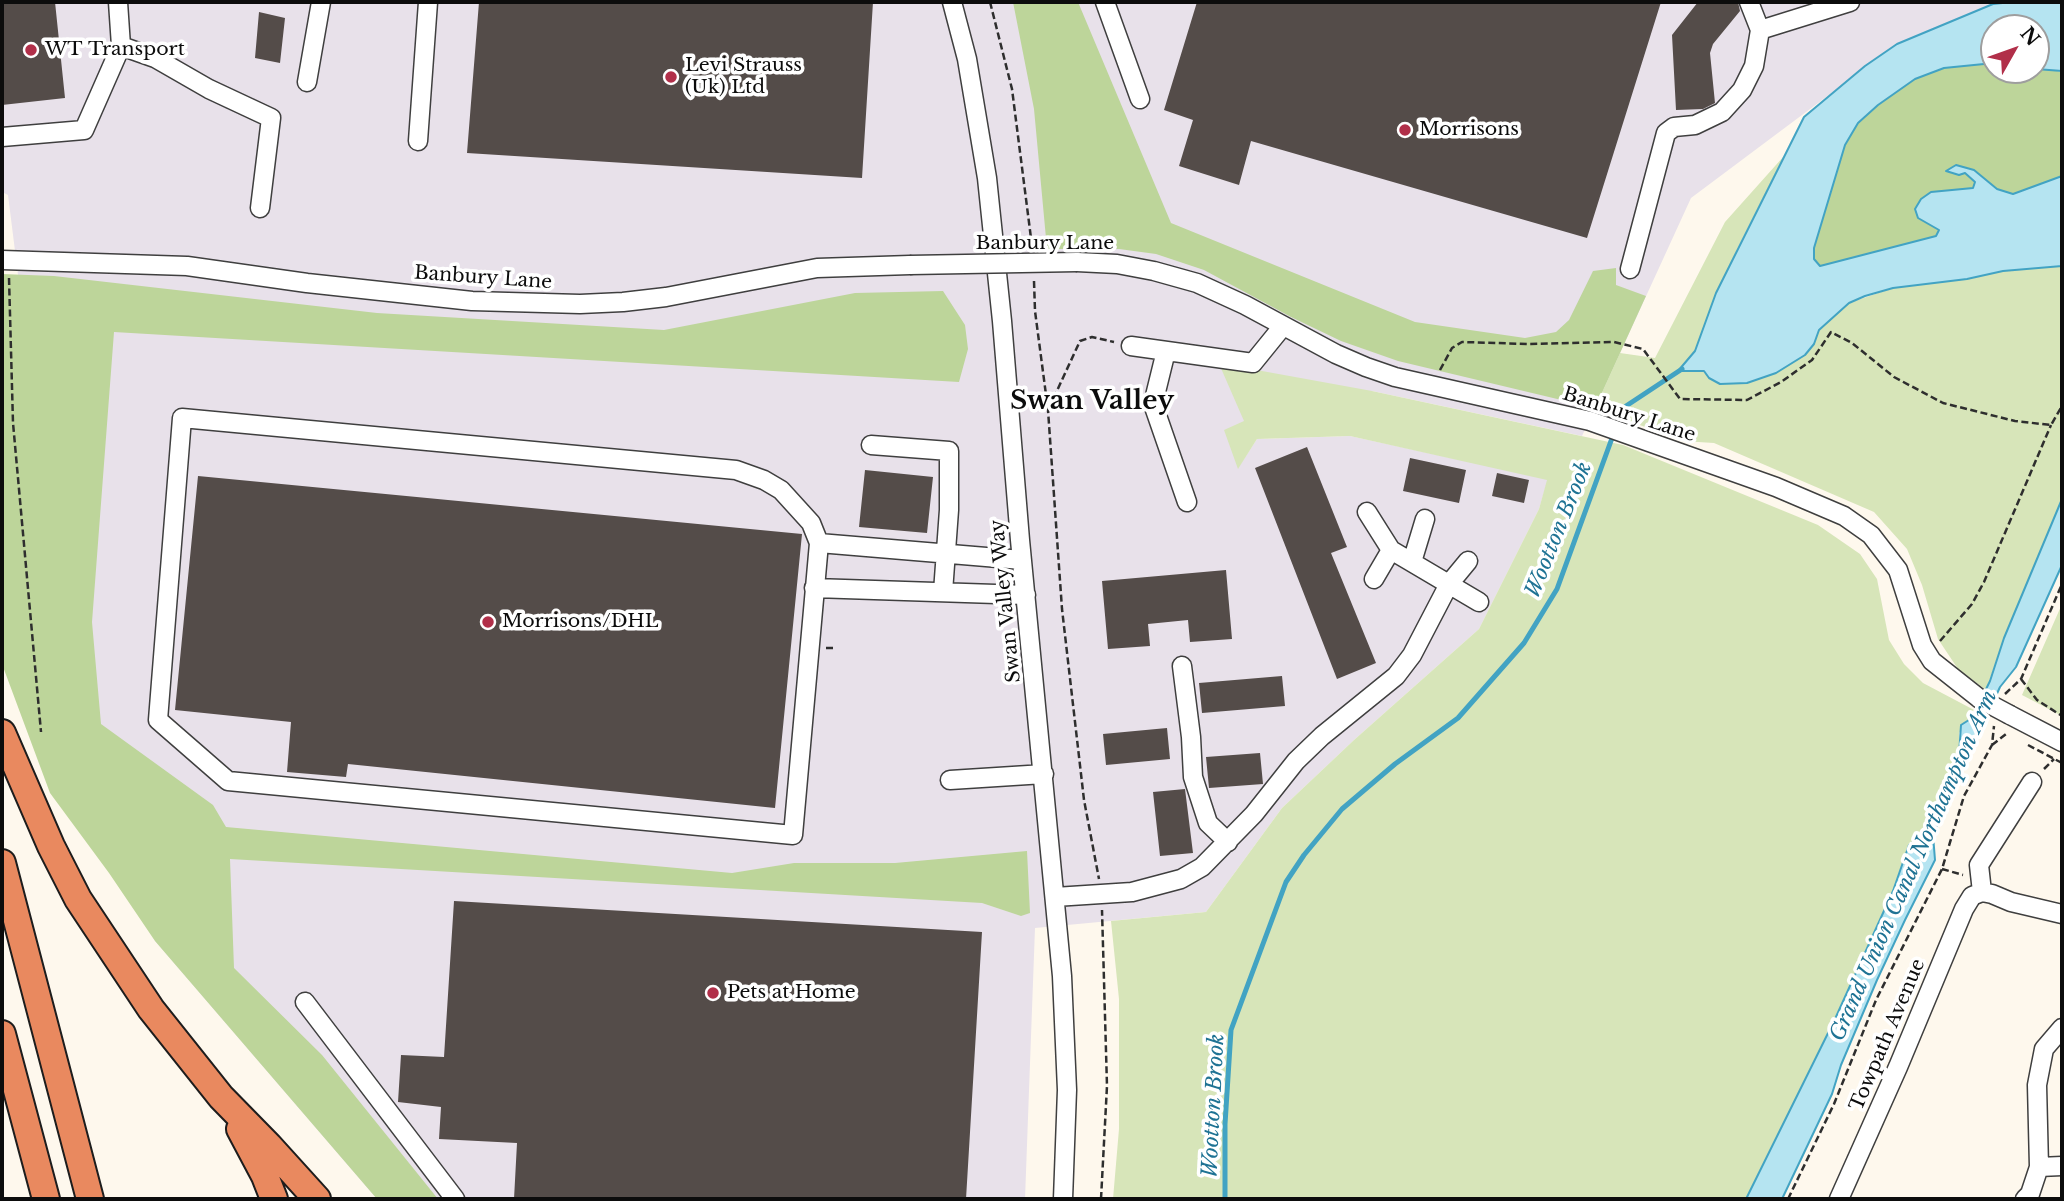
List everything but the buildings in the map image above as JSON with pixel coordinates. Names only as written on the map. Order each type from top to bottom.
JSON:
[{"type":"highway","points":[[2,733],[51,846],[78,899],[151,1009],[221,1097],[317,1199]]},
{"type":"highway","points":[[2,863],[90,1199]]},
{"type":"highway","points":[[2,1034],[46,1199]]},
{"type":"highway","points":[[221,1097],[265,1176],[274,1199]]},
{"type":"street","points":[[2,137],[84,130],[121,46],[118,2]]},
{"type":"street","points":[[307,82],[321,2]]},
{"type":"street","points":[[418,141],[428,2]]},
{"type":"street","name":"Swan Valley Way","points":[[952,2],[967,59],[988,178],[1044,774],[1062,975],[1067,1090],[1063,1199]]},
{"type":"street","points":[[1105,2],[1140,100]]},
{"type":"street","points":[[1630,269],[1666,133],[1674,127],[1695,125],[1722,113],[1742,90],[1754,66],[1760,30],[1749,2]]},
{"type":"street","points":[[1760,30],[1807,8],[1850,2]]},
{"type":"street","points":[[121,46],[155,58],[209,89],[271,118],[260,208]]},
{"type":"street","name":"Banbury Lane","points":[[5,261],[187,266],[307,283],[472,301],[580,304],[666,297],[817,268],[1077,262],[1116,264],[1154,271],[1197,283],[1366,367],[1395,377],[1590,421],[1776,487],[1844,516],[1862,527],[1880,544],[1898,570],[1915,626],[1932,661],[2005,721],[2062,742]]},
{"type":"street","points":[[1131,345],[1253,363],[1283,326]]},
{"type":"street","points":[[1166,351],[1153,404],[1187,502]]},
{"type":"street","points":[[181,418],[736,470],[764,480],[781,490],[811,523],[819,543],[814,588],[793,835],[229,780],[158,720],[181,418]]},
{"type":"street","points":[[871,445],[949,452],[949,510],[943,592]]},
{"type":"street","points":[[1367,512],[1391,550],[1479,602]]},
{"type":"street","points":[[1412,562],[1424,519]]},
{"type":"street","points":[[819,543],[1022,560]]},
{"type":"street","points":[[1374,579],[1391,550]]},
{"type":"street","points":[[1055,897],[1132,892],[1181,879],[1202,867],[1254,814],[1305,753],[1396,676],[1412,655],[1449,584],[1468,561]]},
{"type":"street","points":[[814,588],[1026,595]]},
{"type":"street","points":[[1182,666],[1193,777],[1208,823],[1228,842]]},
{"type":"street","points":[[950,780],[1044,774]]},
{"type":"street","name":"Towpath Avenue","points":[[1839,1199],[1888,1091],[1964,909],[1981,884],[1979,865],[2032,782]]},
{"type":"street","points":[[1981,884],[1992,894],[2011,902],[2062,914]]},
{"type":"street","points":[[305,1002],[456,1199]]},
{"type":"street","points":[[2025,1199],[2030,1194],[2039,1167],[2037,1084],[2044,1049],[2062,1028]]},
{"type":"street","points":[[2039,1167],[2062,1166]]},
{"type":"path","points":[[990,2],[1012,89],[1033,258]]},
{"type":"path","points":[[5,261],[13,423],[41,732]]},
{"type":"path","points":[[1033,271],[1035,311],[1048,410],[1062,609],[1084,800],[1101,894],[1107,1086],[1101,1199]]},
{"type":"path","points":[[1433,385],[1452,348],[1462,342],[1614,342],[1643,349],[1680,399],[1747,400],[1781,382],[1812,360],[1831,332],[1852,344],[1894,377],[1943,403],[2015,421],[2051,425]]},
{"type":"path","points":[[1048,410],[1080,341],[1092,337],[1131,345]]},
{"type":"path","points":[[1926,651],[1945,638],[1972,604],[2051,425],[2062,406]]},
{"type":"path","points":[[2002,697],[2021,679],[2062,584]]},
{"type":"path","points":[[2021,679],[2038,700],[2062,716]]},
{"type":"path","points":[[1993,745],[2005,721]]},
{"type":"path","points":[[1788,1199],[1834,1104],[1876,1000],[1942,869],[1964,796],[2005,721]]},
{"type":"path","points":[[2025,743],[2062,763]]},
{"type":"path","points":[[1942,869],[1981,884]]},
{"type":"shaded area","name":"Swan Valley","points":[[2,2],[2012,2],[1993,4],[1897,44],[1691,198],[1582,436],[1372,391],[1244,421],[1238,468],[1257,439],[1350,436],[1548,479],[1539,509],[1479,629],[1282,808],[1206,912],[1035,928],[1025,1199],[377,1199],[155,941],[77,746],[8,195],[2,192]]},
{"type":"green space","points":[[1013,2],[1078,2],[1171,223],[1415,322],[1525,338],[1556,332],[1569,320],[1593,271],[1616,268],[1616,285],[1646,296],[1595,408],[1398,361],[1341,341],[1204,270],[1156,254],[1119,249],[1047,249],[1034,109]]},
{"type":"green space","points":[[1980,64],[1980,84],[2050,84],[2050,70],[2062,72],[2062,176],[2013,194],[1997,189],[1974,170],[1965,173],[1975,183],[1973,188],[1931,192],[1918,218],[1940,230],[1936,236],[1819,266],[1814,259],[1814,248],[1845,145],[1858,123],[1915,78],[1944,68]]},
{"type":"green space","points":[[1784,156],[1737,249],[1695,351],[1679,371],[1704,371],[1814,344],[1818,330],[1849,303],[1893,288],[1967,279],[2003,271],[2062,266],[2062,499],[2004,638],[1986,690],[1958,669],[1938,639],[1922,585],[1907,549],[1874,512],[1714,443],[1682,441],[1595,408],[1620,353],[1655,358],[1725,222]]},
{"type":"green space","points":[[2,274],[54,276],[377,313],[664,330],[855,293],[943,291],[965,325],[968,349],[959,382],[114,332],[92,622],[101,724],[213,805],[226,827],[732,873],[794,863],[895,863],[1027,851],[1030,913],[1021,916],[982,903],[230,859],[234,968],[322,1055],[438,1199],[377,1199],[155,941],[50,793],[2,664]]},
{"type":"green space","points":[[1229,365],[1372,391],[1623,445],[1818,525],[1860,554],[1877,579],[1889,640],[1904,664],[1923,683],[1976,711],[1959,733],[1959,755],[1928,830],[1917,838],[1904,857],[1893,891],[1835,1019],[1746,1199],[1113,1199],[1119,1129],[1119,999],[1111,921],[1206,912],[1282,808],[1479,629],[1539,509],[1547,480],[1350,436],[1257,439],[1238,469],[1224,430],[1244,421],[1220,366]]},
{"type":"green space","points":[[2062,604],[2062,716],[2022,695]]},
{"type":"water","points":[[2062,2],[2062,71],[2050,70],[2050,14],[1980,14],[1980,64],[1944,68],[1915,79],[1858,123],[1845,145],[1814,248],[1814,259],[1820,266],[1936,236],[1939,230],[1918,218],[1915,209],[1921,199],[1931,192],[1973,188],[1975,182],[1965,173],[1959,175],[1946,171],[1956,165],[1974,170],[1997,189],[2013,194],[2062,176],[2062,266],[2003,271],[1967,279],[1893,288],[1865,296],[1849,303],[1819,330],[1814,344],[1805,355],[1776,373],[1747,383],[1720,384],[1709,378],[1704,371],[1678,371],[1695,351],[1716,293],[1804,117],[1865,66],[1897,44],[1993,4]]},
{"type":"water","name":"Grand Union Canal Northampton Arm","points":[[2062,499],[2062,565],[2016,667],[2000,687],[1970,753],[1964,760],[1933,835],[1935,860],[1877,980],[1841,1065],[1832,1094],[1782,1199],[1746,1199],[1835,1019],[1893,891],[1909,845],[1928,830],[1959,755],[1961,725],[1972,718],[1990,681],[2004,638]]},
{"type":"waterway","name":"Wootton Brook","points":[[1225,1199],[1225,1124],[1231,1030],[1286,882],[1304,855],[1342,809],[1395,764],[1458,718],[1524,643],[1557,589],[1623,408],[1682,369]]},
{"type":"place","name":"WT Transport","points":[[31,50]]},
{"type":"place","name":"Levi Strauss (Uk) Ltd","points":[[671,77]]},
{"type":"place","name":"Morrisons","points":[[1405,130]]},
{"type":"place","name":"Morrisons/DHL","points":[[488,622]]},
{"type":"place","name":"Pets at Home","points":[[713,993]]},
{"type":"district","name":"Swan Valley","points":[[1092,402]]}]
